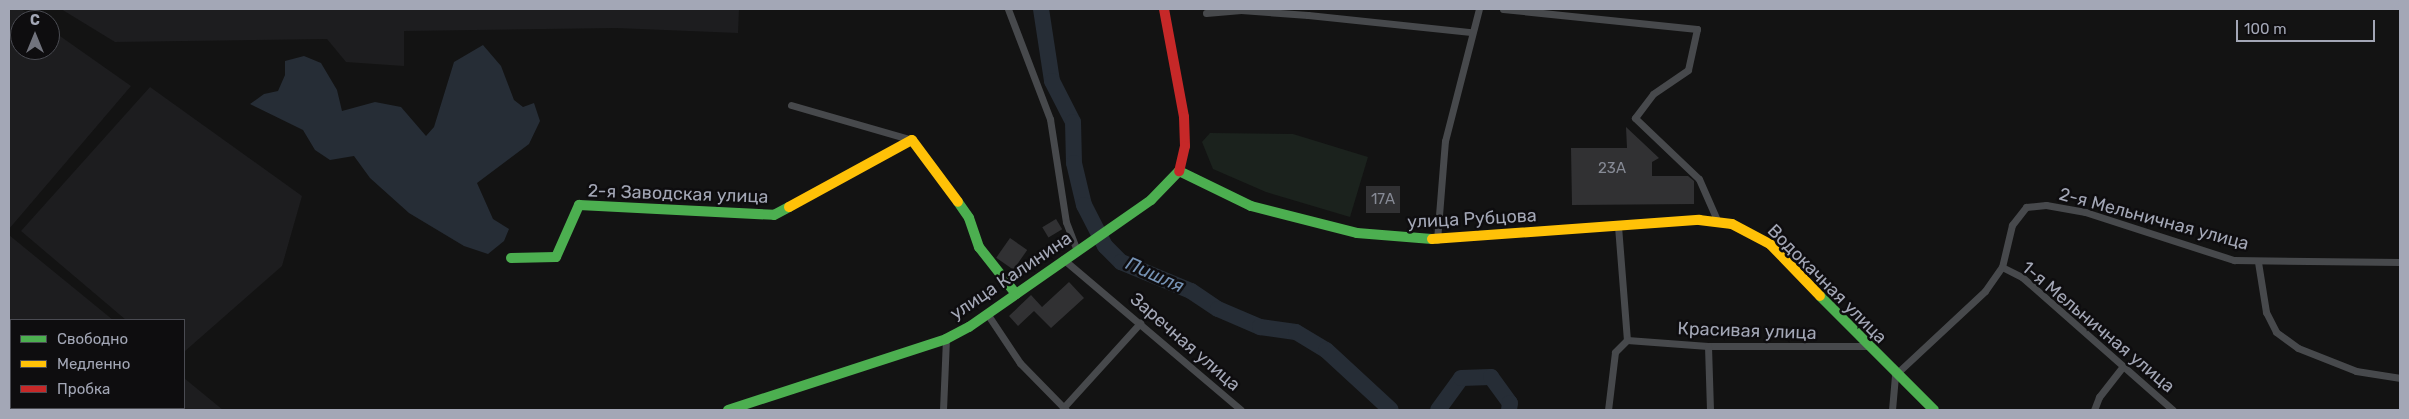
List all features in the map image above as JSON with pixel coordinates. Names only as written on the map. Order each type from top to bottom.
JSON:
[{"type":"street","points":[[1008,9],[1050,120],[1066,222],[1077,250]]},
{"type":"street","points":[[1164,9],[1184,117],[1185,146],[1179,171]]},
{"type":"street","points":[[1438,240],[1445,140],[1479,9]]},
{"type":"street","points":[[1503,9],[1697,29],[1688,70],[1653,94],[1635,118],[1698,179],[1717,220]]},
{"type":"street","points":[[1206,13],[1242,10],[1472,32]]},
{"type":"street","points":[[791,105],[912,140],[969,218],[979,247],[1016,294]]},
{"type":"street","name":"2-я Заводская улица","points":[[511,258],[556,257],[579,205],[774,215],[912,140]]},
{"type":"street","name":"улица Калинина","points":[[728,410],[946,339],[988,315],[1063,259],[1121,222],[1179,171]]},
{"type":"street","name":"улица Рубцова","points":[[1179,171],[1251,206],[1356,233],[1438,240],[1717,220]]},
{"type":"street","name":"2-я Мельничная улица","points":[[1895,375],[1985,291],[2002,267],[2017,215],[2026,207],[2046,205],[2085,212],[2234,260],[2258,262],[2400,262]]},
{"type":"street","name":"Водокачная улица","points":[[1717,220],[1748,229],[1770,244],[1895,375],[1934,410]]},
{"type":"street","points":[[1608,410],[1615,352],[1627,340],[1618,226]]},
{"type":"street","name":"Заречная улица","points":[[1063,259],[1240,410]]},
{"type":"street","points":[[2258,262],[2266,312],[2276,332],[2298,348],[2356,371],[2400,378]]},
{"type":"street","name":"1-я Мельничная улица","points":[[2002,267],[2022,277],[2173,410]]},
{"type":"street","points":[[988,315],[1020,363],[1064,409],[1140,323]]},
{"type":"street","points":[[943,410],[946,339]]},
{"type":"street","name":"Красивая улица","points":[[1627,340],[1708,346],[1867,346]]},
{"type":"street","points":[[1708,346],[1710,410]]},
{"type":"street","points":[[2094,410],[2099,397],[2123,366]]},
{"type":"street","points":[[1892,410],[1895,375]]},
{"type":"shaded area","points":[[9,9],[21,9],[22,10],[10,10],[10,60],[60,60],[60,36],[131,86],[9,229]]},
{"type":"shaded area","points":[[61,9],[739,9],[738,33],[616,28],[404,31],[404,66],[346,62],[327,39],[115,42]]},
{"type":"shaded area","points":[[483,45],[501,66],[514,100],[523,107],[534,103],[540,121],[529,144],[477,183],[493,219],[509,229],[504,241],[488,254],[464,246],[409,213],[370,178],[354,156],[330,160],[315,150],[303,130],[250,104],[264,94],[278,91],[285,75],[285,61],[304,56],[321,63],[337,90],[342,111],[375,102],[401,107],[426,136],[434,127],[454,62]]},
{"type":"shaded area","points":[[150,87],[302,196],[282,266],[185,351],[185,319],[125,319],[21,231]]},
{"type":"shaded area","points":[[1210,133],[1293,134],[1368,157],[1350,217],[1266,192],[1213,169],[1202,142]]},
{"type":"shaded area","points":[[9,235],[112,319],[10,319],[10,409],[185,409],[185,379],[223,410],[9,410]]},
{"type":"building","points":[[1626,127],[1659,158],[1652,162],[1652,176],[1688,176],[1694,181],[1694,204],[1572,205],[1571,148],[1627,148]]},
{"type":"building","points":[[1366,186],[1400,186],[1400,213],[1366,213]]},
{"type":"building","points":[[1056,219],[1062,229],[1048,238],[1042,227]]},
{"type":"building","points":[[1010,238],[1027,250],[1013,270],[996,258]]},
{"type":"building","points":[[1069,282],[1084,298],[1051,328],[1034,311],[1018,326],[1009,316],[1031,295],[1042,307]]},
{"type":"waterway","name":"Пишля","points":[[1041,9],[1052,81],[1073,122],[1074,163],[1084,205],[1105,246],[1121,262],[1191,291],[1218,309],[1260,327],[1296,332],[1326,350],[1391,410]]},
{"type":"waterway","name":"Пишля","points":[[1438,410],[1461,378],[1491,377],[1510,403],[1509,410]]},
{"type":"traffic: fast","points":[[1179,171],[1251,206],[1357,233],[1432,239]]},
{"type":"traffic: fast","points":[[728,410],[946,339],[969,327],[1151,200],[1179,171]]},
{"type":"traffic: fast","points":[[958,202],[969,218],[979,247],[1016,294]]},
{"type":"traffic: fast","points":[[511,258],[556,257],[579,205],[774,215],[789,207]]},
{"type":"traffic: fast","points":[[1820,296],[1934,410]]},
{"type":"traffic: slow","points":[[789,207],[912,140],[958,202]]},
{"type":"traffic: slow","points":[[1432,239],[1699,220],[1732,224],[1770,244],[1820,296]]},
{"type":"traffic: jam","points":[[1164,9],[1184,117],[1185,146],[1179,171]]}]
